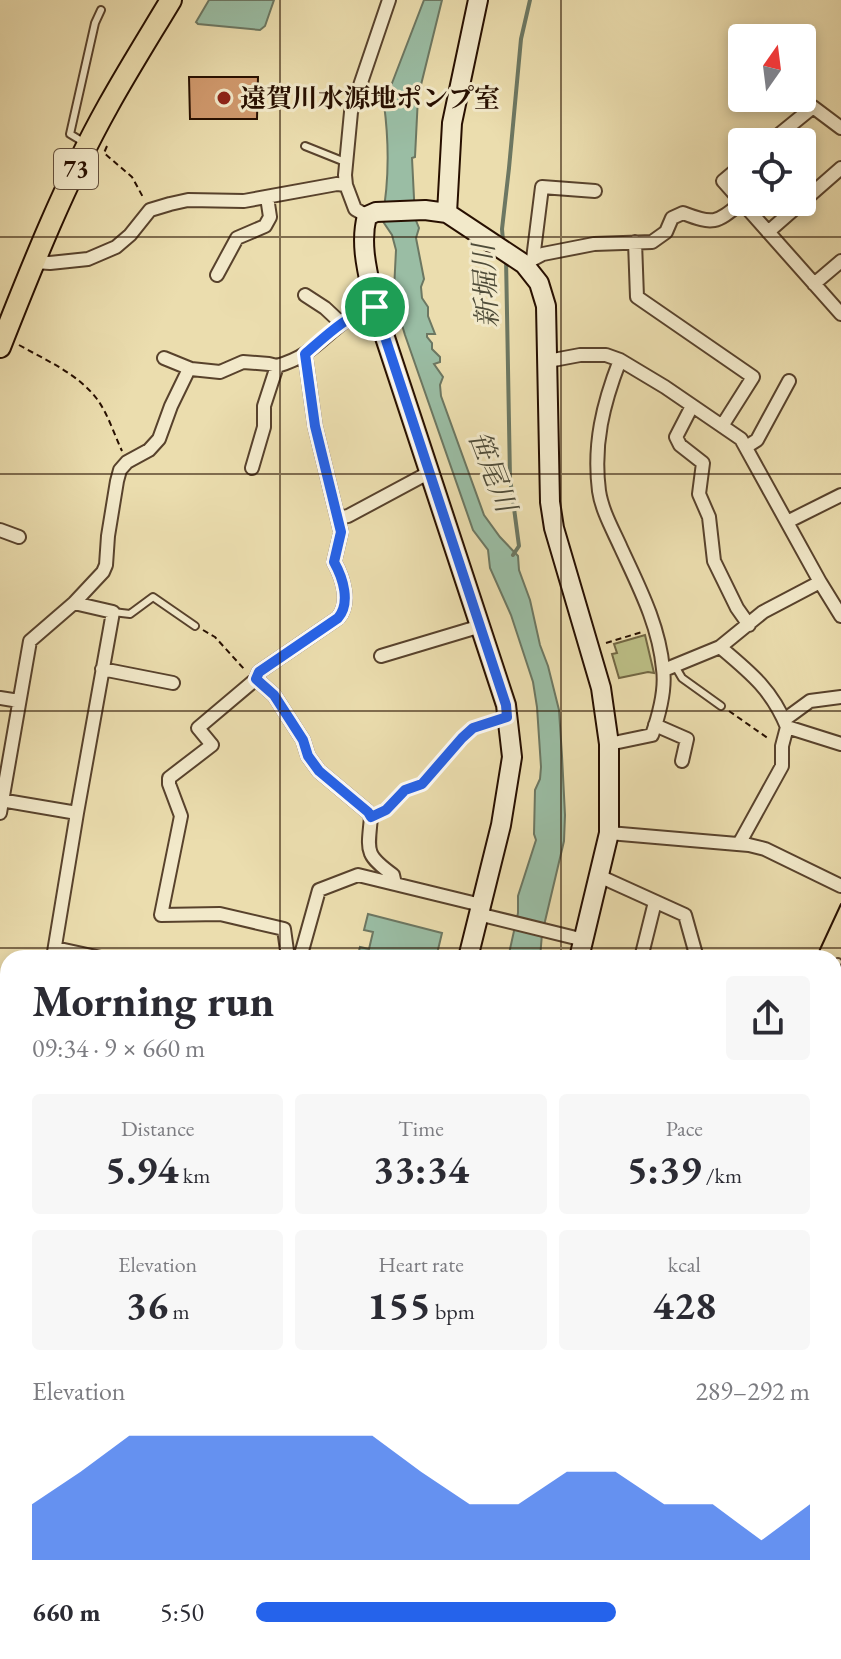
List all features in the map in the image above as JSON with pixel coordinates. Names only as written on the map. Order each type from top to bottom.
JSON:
[{"type":"main road","name":"73","points":[[2,342],[34,262],[98,143],[107,108],[171,0]]},
{"type":"street","points":[[302,950],[319,890],[358,875],[484,912],[579,946],[609,833],[609,744],[601,688],[554,528],[550,502],[546,306],[539,283],[528,261],[447,213],[425,210],[372,214],[355,209],[346,185],[345,162],[351,112],[389,0]]},
{"type":"street","points":[[447,213],[452,123],[478,0]]},
{"type":"street","points":[[787,128],[813,107],[841,128]]},
{"type":"street","points":[[768,232],[841,168]]},
{"type":"street","points":[[34,262],[88,259],[116,247],[150,210],[188,200],[244,201],[346,185]]},
{"type":"street","points":[[528,261],[542,187],[595,191]]},
{"type":"street","points":[[217,275],[237,238],[265,226],[270,217],[267,197]]},
{"type":"street","points":[[528,261],[543,254],[594,244],[652,242],[666,232],[672,218],[683,213],[707,222],[728,214]]},
{"type":"street","points":[[372,214],[363,231],[375,307],[506,705],[512,757],[484,912],[471,950]]},
{"type":"street","points":[[753,216],[841,314]]},
{"type":"street","points":[[635,242],[637,297],[753,377],[722,426]]},
{"type":"street","points":[[814,284],[841,261]]},
{"type":"street","points":[[305,295],[341,323]]},
{"type":"street","points":[[164,358],[191,369],[220,372],[243,362],[277,366],[305,354],[341,323],[375,307]]},
{"type":"street","points":[[287,950],[284,929],[220,914],[161,915],[181,816],[169,778],[212,745],[198,728],[256,679],[259,672],[344,611],[346,600],[334,562],[341,532],[315,426],[305,354]]},
{"type":"street","points":[[548,361],[580,355],[606,355],[620,360],[741,439],[841,616]]},
{"type":"street","points":[[609,744],[652,735],[669,668],[652,616],[607,518],[599,492],[598,446],[602,411],[620,360]]},
{"type":"street","points":[[252,468],[264,427],[264,406],[277,366]]},
{"type":"street","points":[[77,813],[1,804],[30,641],[74,603],[103,572],[120,470],[159,439],[171,406],[191,369]]},
{"type":"street","points":[[746,447],[757,440],[789,381]]},
{"type":"street","points":[[692,406],[676,437],[680,445],[703,463],[699,494],[709,517],[714,561],[749,625]]},
{"type":"street","points":[[338,518],[348,516],[430,472]]},
{"type":"street","points":[[787,522],[841,495]]},
{"type":"street","points":[[0,530],[19,537]]},
{"type":"street","points":[[669,668],[720,647],[763,612],[820,582]]},
{"type":"street","points":[[54,950],[113,612],[74,603]]},
{"type":"street","points":[[381,656],[481,626]]},
{"type":"street","points":[[720,647],[756,677],[780,710],[786,724],[782,766],[739,844]]},
{"type":"street","points":[[102,669],[173,683]]},
{"type":"street","points":[[256,679],[274,695],[319,771],[368,812],[371,817],[370,855],[393,875],[395,884]]},
{"type":"street","points":[[786,724],[810,701],[841,697]]},
{"type":"street","points":[[0,698],[19,701]]},
{"type":"street","points":[[786,724],[841,744]]},
{"type":"street","points":[[655,725],[687,739],[682,761]]},
{"type":"street","points":[[609,833],[765,849],[841,886]]},
{"type":"street","points":[[599,876],[685,915],[695,950]]},
{"type":"street","points":[[643,950],[655,902]]},
{"type":"lane","points":[[98,143],[70,134],[95,23],[101,10]]},
{"type":"lane","points":[[305,146],[345,162]]},
{"type":"lane","points":[[113,612],[130,614],[153,597],[195,626]]},
{"type":"lane","points":[[669,668],[721,706]]},
{"type":"path","points":[[98,143],[104,153],[132,177],[150,210]]},
{"type":"path","points":[[2,342],[68,372],[86,386],[99,402],[127,462]]},
{"type":"path","points":[[195,626],[215,637],[236,662],[256,679]]},
{"type":"path","points":[[590,648],[654,628]]},
{"type":"path","points":[[721,706],[782,746]]},
{"type":"path","points":[[371,817],[386,810],[405,790],[422,784],[473,728],[507,717]]},
{"type":"shaded area","points":[[209,0],[274,0],[265,26],[260,30],[198,24],[196,22]]},
{"type":"shaded area","points":[[424,0],[442,0],[418,97],[415,157],[412,158],[415,218],[419,228],[416,238],[424,279],[422,298],[428,307],[435,334],[427,334],[427,337],[440,357],[440,362],[434,364],[443,377],[441,396],[484,515],[518,556],[519,570],[559,710],[564,841],[541,950],[510,950],[518,913],[518,896],[536,840],[535,790],[541,767],[533,682],[511,615],[490,568],[488,550],[473,530],[402,325],[406,309],[396,298],[394,290],[396,250],[392,235],[382,220],[388,162],[384,104]]},
{"type":"shaded area","points":[[645,635],[654,673],[619,678],[612,654],[617,653],[614,644]]},
{"type":"shaded area","points":[[368,914],[442,933],[438,950],[359,950],[360,947],[369,949],[373,932],[364,930]]},
{"type":"building","name":"遠賀川水源地ポンプ室","points":[[189,77],[258,77],[257,119],[190,119]]},
{"type":"waterway","name":"新堀川","points":[[503,241],[521,39],[530,0]]},
{"type":"waterway","name":"新堀川","points":[[506,258],[510,478],[519,546],[513,555]]},
{"type":"tram line","points":[[820,950],[841,904]]},
{"type":"place","name":"遠賀川水源地ポンプ室","points":[[224,98]]},
{"type":"route","points":[[375,307],[481,626],[507,717],[473,728],[422,784],[405,790],[386,810],[371,817],[319,771],[274,695],[256,679],[259,672],[344,611],[346,600],[334,562],[341,532],[315,426],[305,354],[338,325],[375,307]]},
{"type":"water label","name":"笹尾川","points":[[493,471]]}]
